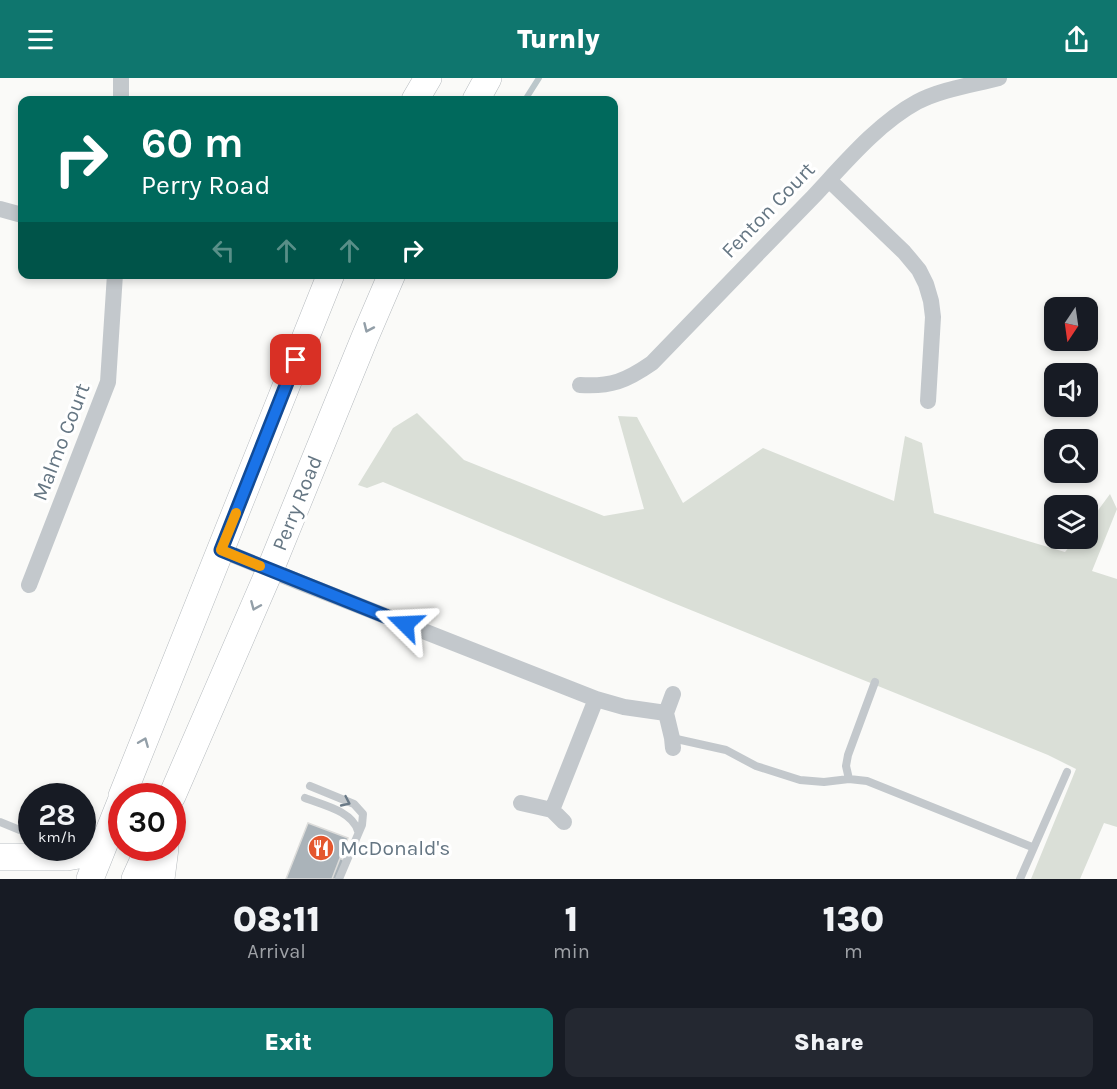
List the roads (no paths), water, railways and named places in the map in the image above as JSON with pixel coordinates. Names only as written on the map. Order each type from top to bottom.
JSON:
[{"type":"main road","points":[[417,96],[428,78]]},
{"type":"main road","points":[[478,96],[488,78]]},
{"type":"main road","points":[[128,783],[329,279]]},
{"type":"main road","name":"Perry Road","points":[[177,783],[270,570],[390,279]]},
{"type":"main road","points":[[90,879],[108,833]]},
{"type":"main road","points":[[0,856],[67,857],[101,851]]},
{"type":"main road","points":[[135,879],[143,861]]},
{"type":"main road","points":[[161,879],[163,861]]},
{"type":"street","points":[[121,78],[121,96]]},
{"type":"street","name":"Fenton Court","points":[[580,385],[606,386],[635,375],[652,363],[829,180],[899,113],[918,101],[939,93],[999,78]]},
{"type":"street","points":[[829,180],[904,252],[919,270],[926,284],[933,317],[928,401]]},
{"type":"street","points":[[0,208],[18,214]]},
{"type":"street","name":"Malmo Court","points":[[29,585],[108,382],[115,279]]},
{"type":"street","points":[[221,550],[596,699],[624,707],[666,713]]},
{"type":"street","points":[[673,693],[666,713],[673,743]]},
{"type":"street","points":[[521,803],[558,816],[596,699]]},
{"type":"lane","points":[[849,779],[846,766],[848,755],[876,682]]},
{"type":"lane","points":[[673,743],[726,750],[756,766],[800,780],[867,781],[1032,847]]},
{"type":"lane","points":[[1020,879],[1067,771]]},
{"type":"lane","points":[[310,786],[354,804],[360,809],[363,819],[339,879]]},
{"type":"lane","points":[[305,798],[347,815],[356,824],[358,831]]},
{"type":"lane","points":[[0,822],[18,829]]},
{"type":"waterway","points":[[528,96],[539,78]]},
{"type":"place","name":"McDonald's","points":[[321,848]]}]
